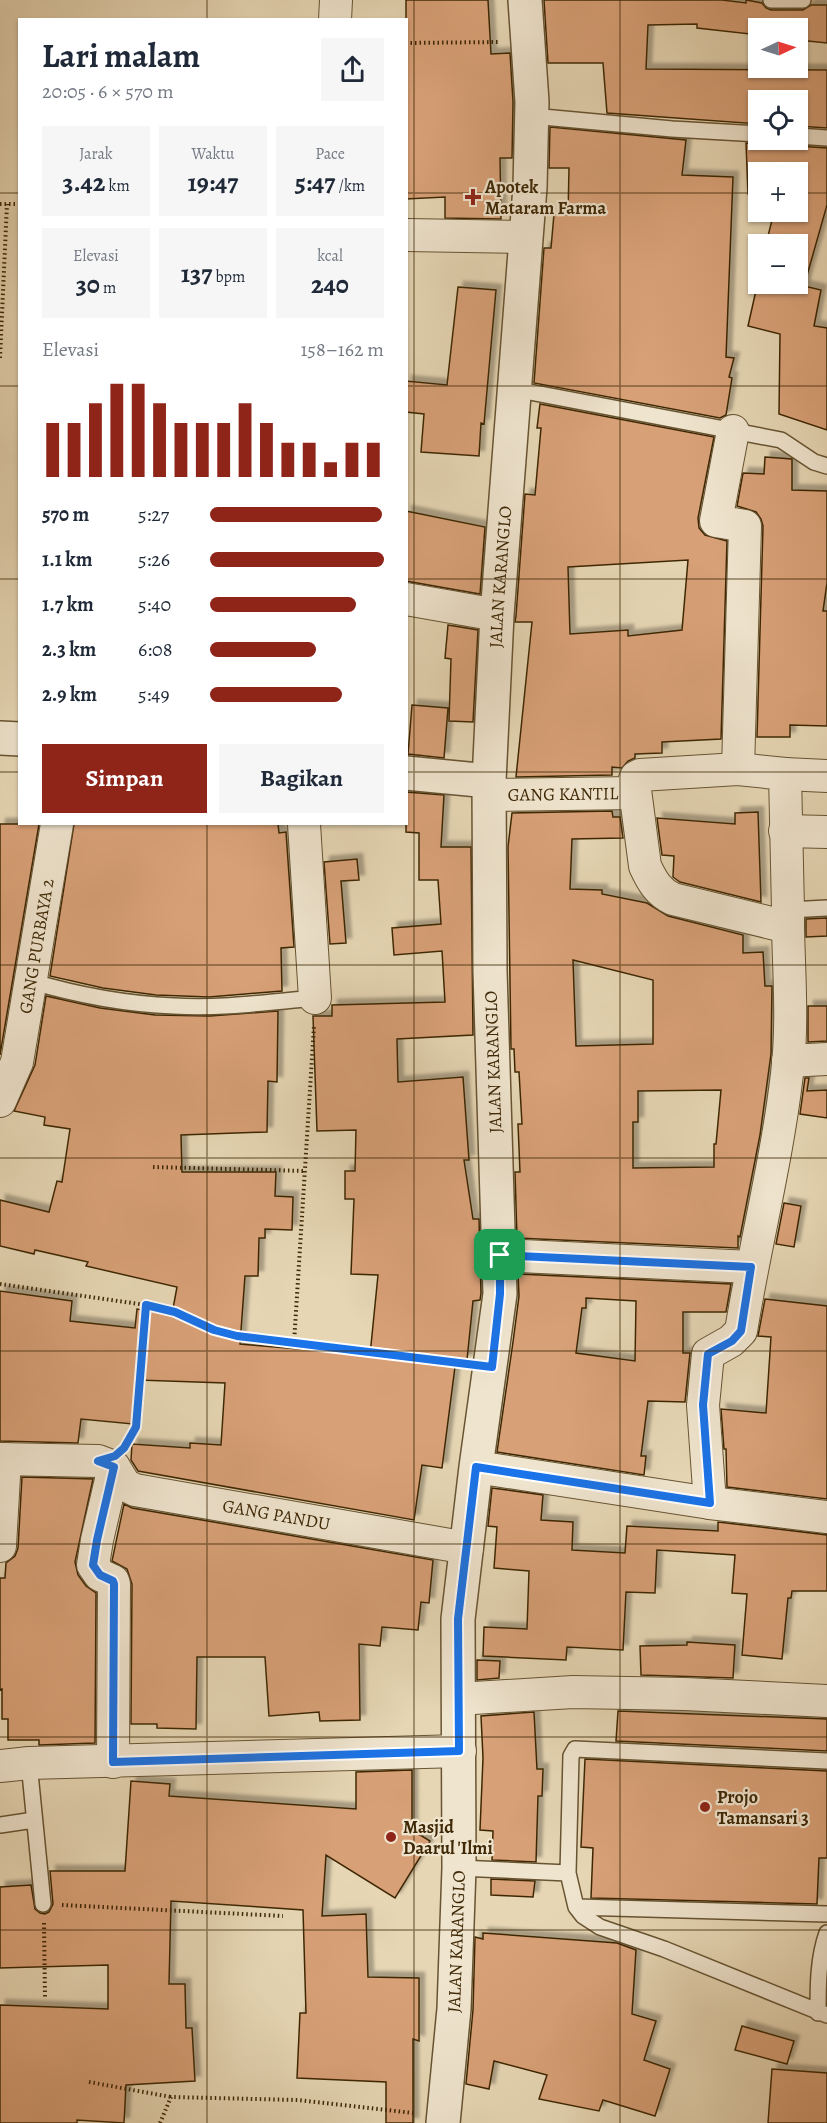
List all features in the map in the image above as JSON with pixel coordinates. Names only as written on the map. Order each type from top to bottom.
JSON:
[{"type":"street","points":[[335,18],[336,0]]},
{"type":"street","name":"JALAN KARANGLO","points":[[449,2121],[459,1868],[458,1619],[500,1294],[490,971],[489,788],[497,615],[530,187],[532,116],[525,0]]},
{"type":"street","points":[[408,235],[526,237]]},
{"type":"street","points":[[733,431],[717,521],[745,526],[738,769]]},
{"type":"street","points":[[408,599],[497,615]]},
{"type":"street","points":[[0,738],[18,739]]},
{"type":"street","points":[[788,918],[673,899],[663,894],[645,866],[634,782],[640,775],[738,769],[827,776]]},
{"type":"street","points":[[408,773],[489,788]]},
{"type":"street","points":[[710,1503],[703,1405],[708,1354],[732,1341],[741,1331],[751,1267],[775,1151],[788,1061],[790,1039],[785,774]]},
{"type":"street","name":"GANG KANTIL","points":[[489,788],[635,793]]},
{"type":"street","name":"GANG PURBAYA 2","points":[[0,1101],[17,1062],[57,825]]},
{"type":"street","points":[[304,825],[315,998]]},
{"type":"street","points":[[785,831],[827,832]]},
{"type":"street","points":[[788,1061],[827,1059]]},
{"type":"street","points":[[500,1255],[751,1267]]},
{"type":"street","points":[[0,1546],[2,1459],[106,1464],[93,1565],[100,1575],[113,1581],[114,1584],[113,1762]]},
{"type":"street","name":"GANG PANDU","points":[[106,1464],[125,1485],[135,1490],[467,1548]]},
{"type":"street","points":[[476,1467],[710,1503],[827,1516]]},
{"type":"street","points":[[458,1699],[573,1692],[685,1694],[827,1701]]},
{"type":"street","points":[[14,1765],[459,1751]]},
{"type":"lane","points":[[771,0],[803,0]]},
{"type":"lane","points":[[532,116],[748,133]]},
{"type":"lane","points":[[808,137],[827,138]]},
{"type":"lane","points":[[514,389],[781,440],[814,462],[827,466]]},
{"type":"lane","points":[[788,918],[827,908]]},
{"type":"lane","points":[[30,981],[65,991],[127,1002],[174,1006],[206,1006],[315,998]]},
{"type":"lane","points":[[827,1761],[575,1749],[571,1756],[568,1873],[576,1906],[590,1922],[664,1949],[823,2014],[819,1975],[822,1946],[827,1933]]},
{"type":"lane","points":[[14,1765],[34,1820],[44,1904]]},
{"type":"lane","points":[[0,1825],[34,1820]]},
{"type":"lane","points":[[459,1868],[568,1873]]},
{"type":"lane","points":[[576,1906],[827,1914]]},
{"type":"path","points":[[408,43],[528,42]]},
{"type":"path","points":[[0,204],[18,204]]},
{"type":"path","points":[[0,358],[7,204]]},
{"type":"path","points":[[294,1343],[315,998]]},
{"type":"path","points":[[153,1167],[306,1171]]},
{"type":"path","points":[[0,1284],[146,1305],[175,1312],[214,1330],[237,1336],[492,1367]]},
{"type":"path","points":[[106,1464],[124,1448],[136,1427],[146,1305]]},
{"type":"path","points":[[45,1998],[44,1904],[283,1916]]},
{"type":"path","points":[[89,2082],[171,2097],[298,2100],[350,2105],[449,2121]]},
{"type":"path","points":[[160,2123],[171,2097]]},
{"type":"building","points":[[406,0],[488,0],[491,54],[510,53],[513,102],[512,158],[500,158],[501,219],[445,218],[445,197],[408,199],[408,18],[406,18]]},
{"type":"building","points":[[544,0],[722,0],[746,3],[746,0],[762,3],[771,10],[803,10],[811,5],[827,5],[827,43],[808,41],[808,18],[748,18],[748,34],[697,28],[697,24],[648,25],[646,69],[748,70],[748,78],[808,78],[808,70],[827,70],[827,128],[808,127],[808,90],[748,90],[748,123],[607,113],[603,63],[548,63]]},
{"type":"building","points":[[550,127],[686,140],[682,175],[733,177],[726,357],[734,358],[729,377],[732,378],[726,415],[720,418],[534,383],[544,248],[551,248],[554,214],[568,215],[569,168],[549,168]]},
{"type":"building","points":[[746,143],[748,143],[748,150],[827,148],[827,205],[808,272],[808,234],[768,234],[772,222],[808,222],[808,162],[748,162],[748,194]]},
{"type":"building","points":[[458,287],[496,290],[479,456],[421,452],[424,414],[408,412],[408,381],[447,385]]},
{"type":"building","points":[[808,287],[821,290],[814,326],[827,328],[827,430],[779,414],[780,334],[748,326],[755,294],[808,294]]},
{"type":"building","points":[[540,404],[714,437],[698,518],[699,528],[705,535],[727,541],[721,739],[662,742],[662,753],[635,754],[635,758],[628,761],[622,768],[612,767],[612,775],[516,777],[532,622],[515,622],[525,494],[535,495],[541,428],[537,428]],"holes":[[[688,560],[682,630],[628,636],[628,630],[570,634],[568,567]]]},
{"type":"building","points":[[765,457],[792,459],[792,490],[827,491],[827,583],[823,611],[827,611],[827,726],[790,725],[790,737],[757,737],[763,526],[756,512],[737,506],[743,473],[764,474]]},
{"type":"building","points":[[408,511],[485,527],[480,594],[408,581]]},
{"type":"building","points":[[448,625],[478,630],[473,722],[449,721],[451,659],[445,658]]},
{"type":"building","points":[[412,705],[448,708],[444,758],[408,754]]},
{"type":"building","points":[[408,792],[444,795],[441,847],[471,847],[473,1035],[397,1039],[398,1082],[463,1077],[469,1160],[464,1160],[473,1219],[479,1219],[481,1293],[480,1300],[473,1301],[467,1360],[456,1359],[442,1468],[422,1465],[414,1520],[138,1471],[131,1460],[132,1444],[190,1448],[190,1443],[221,1445],[225,1383],[138,1380],[133,1424],[81,1419],[78,1443],[0,1441],[0,1291],[72,1301],[70,1321],[135,1328],[137,1309],[172,1314],[177,1287],[86,1266],[88,1262],[35,1250],[34,1254],[0,1246],[0,1200],[49,1212],[57,1181],[62,1182],[70,1129],[44,1125],[45,1117],[14,1111],[35,1065],[46,996],[100,1008],[155,1015],[210,1016],[278,1011],[277,1082],[268,1081],[267,1132],[181,1135],[182,1172],[276,1172],[275,1196],[293,1197],[292,1230],[265,1229],[265,1238],[259,1238],[258,1276],[245,1276],[240,1344],[370,1355],[378,1275],[351,1274],[354,1199],[345,1199],[345,1171],[355,1171],[356,1130],[317,1131],[313,1016],[332,1016],[332,1005],[445,1002],[442,951],[394,955],[392,928],[441,924],[438,880],[419,880],[419,833],[406,832]]},
{"type":"building","points":[[612,811],[613,817],[620,817],[623,838],[572,839],[570,889],[602,890],[602,894],[647,903],[668,916],[743,935],[743,953],[763,952],[765,986],[772,986],[771,1054],[760,1135],[740,1237],[738,1236],[738,1248],[517,1238],[515,1172],[520,1172],[518,1124],[522,1124],[519,1072],[515,1072],[514,1049],[511,1049],[508,847],[512,813]],"holes":[[[573,960],[653,980],[653,1044],[576,1046]],[[721,1090],[716,1144],[714,1144],[714,1167],[633,1168],[633,1122],[638,1122],[638,1091]]]},
{"type":"building","points":[[758,812],[761,902],[680,882],[673,877],[674,856],[662,855],[657,818],[735,824],[735,813]]},
{"type":"building","points":[[0,824],[39,825],[0,1055]]},
{"type":"building","points":[[74,825],[278,825],[279,833],[286,832],[294,947],[281,948],[282,991],[209,997],[156,995],[103,988],[50,976]]},
{"type":"building","points":[[357,859],[359,880],[341,881],[346,943],[330,944],[324,862]]},
{"type":"building","points":[[827,918],[827,936],[806,937],[806,919]]},
{"type":"building","points":[[808,1006],[827,1006],[827,1041],[808,1042]]},
{"type":"building","points":[[805,1078],[809,1078],[807,1091],[827,1090],[827,1118],[800,1114]]},
{"type":"building","points":[[784,1203],[801,1206],[794,1247],[776,1244]]},
{"type":"building","points":[[518,1274],[731,1284],[726,1312],[683,1312],[683,1353],[690,1353],[685,1402],[648,1401],[641,1456],[646,1456],[644,1475],[497,1452],[519,1296]],"holes":[[[586,1298],[636,1301],[635,1361],[576,1353],[582,1308],[586,1308]]]},
{"type":"building","points":[[765,1299],[827,1306],[827,1499],[727,1487],[726,1449],[724,1449],[721,1409],[766,1413],[771,1337],[758,1336]]},
{"type":"building","points":[[22,1477],[93,1479],[75,1562],[78,1575],[86,1586],[96,1593],[95,1743],[39,1745],[39,1740],[8,1740],[8,1719],[2,1719],[0,1578],[5,1578],[6,1563],[15,1556],[18,1548]]},
{"type":"building","points":[[492,1488],[543,1495],[541,1520],[573,1522],[572,1550],[625,1553],[627,1526],[718,1531],[718,1522],[827,1535],[827,1591],[792,1591],[791,1598],[788,1598],[782,1659],[742,1655],[747,1594],[732,1593],[735,1555],[657,1550],[655,1593],[626,1592],[623,1650],[567,1647],[566,1660],[483,1656],[484,1627],[527,1629],[529,1571],[494,1568],[497,1527],[488,1526]]},
{"type":"building","points":[[124,1504],[132,1508],[433,1560],[429,1603],[421,1602],[418,1630],[382,1627],[380,1646],[359,1644],[360,1720],[320,1721],[319,1712],[269,1716],[265,1657],[197,1657],[196,1729],[157,1728],[157,1724],[131,1724],[132,1584],[127,1569],[112,1561]]},
{"type":"building","points":[[687,1642],[735,1645],[733,1678],[641,1675],[640,1646],[687,1645]]},
{"type":"building","points":[[477,1660],[500,1661],[499,1678],[477,1680]]},
{"type":"building","points":[[618,1711],[827,1719],[827,1751],[616,1741]]},
{"type":"building","points":[[534,1712],[537,1769],[543,1769],[542,1796],[538,1796],[536,1862],[492,1860],[493,1831],[480,1830],[483,1758],[481,1716]]},
{"type":"building","name":"Projo Tamansari 3","points":[[585,1759],[827,1771],[827,1858],[819,1858],[817,1904],[591,1898],[593,1848],[581,1847]]},
{"type":"building","points":[[412,1770],[412,1830],[430,1841],[395,1898],[326,1855],[322,1916],[366,1914],[368,1977],[419,1978],[419,2041],[413,2039],[413,2123],[386,2123],[386,2082],[297,2078],[300,2013],[306,2013],[303,1910],[171,1901],[169,1984],[185,1984],[186,2028],[192,2028],[195,2081],[126,2085],[124,2123],[77,2120],[77,2123],[0,2123],[0,2005],[108,2009],[108,1965],[0,1968],[0,1887],[31,1885],[35,1909],[45,1914],[49,1912],[53,1904],[50,1871],[125,1871],[131,1781],[170,1784],[169,1796],[356,1809],[356,1772]]},
{"type":"building","points":[[491,1879],[535,1881],[533,1897],[491,1895]]},
{"type":"building","points":[[483,1933],[617,1943],[636,1950],[632,2014],[656,2021],[644,2060],[670,2069],[655,2116],[603,2100],[599,2111],[539,2099],[547,2075],[494,2061],[489,2089],[466,2084],[473,2010],[475,1937],[483,1939]]},
{"type":"building","points":[[742,2026],[794,2041],[787,2064],[735,2050]]},
{"type":"building","points":[[772,2069],[827,2073],[827,2123],[768,2123]]},
{"type":"place","name":"Apotek Mataram Farma","points":[[473,197]]},
{"type":"place","name":"Projo Tamansari 3","points":[[705,1807]]},
{"type":"place","name":"Masjid Daarul 'Ilmi","points":[[391,1837]]},
{"type":"route","points":[[500,1255],[751,1267],[741,1331],[732,1341],[708,1354],[703,1405],[710,1503],[476,1467],[458,1619],[459,1751],[113,1762],[114,1584],[113,1581],[95,1571],[93,1565],[114,1467],[98,1461],[115,1456],[124,1448],[136,1427],[146,1305],[175,1312],[214,1330],[237,1336],[492,1367],[500,1294],[500,1255]]}]
